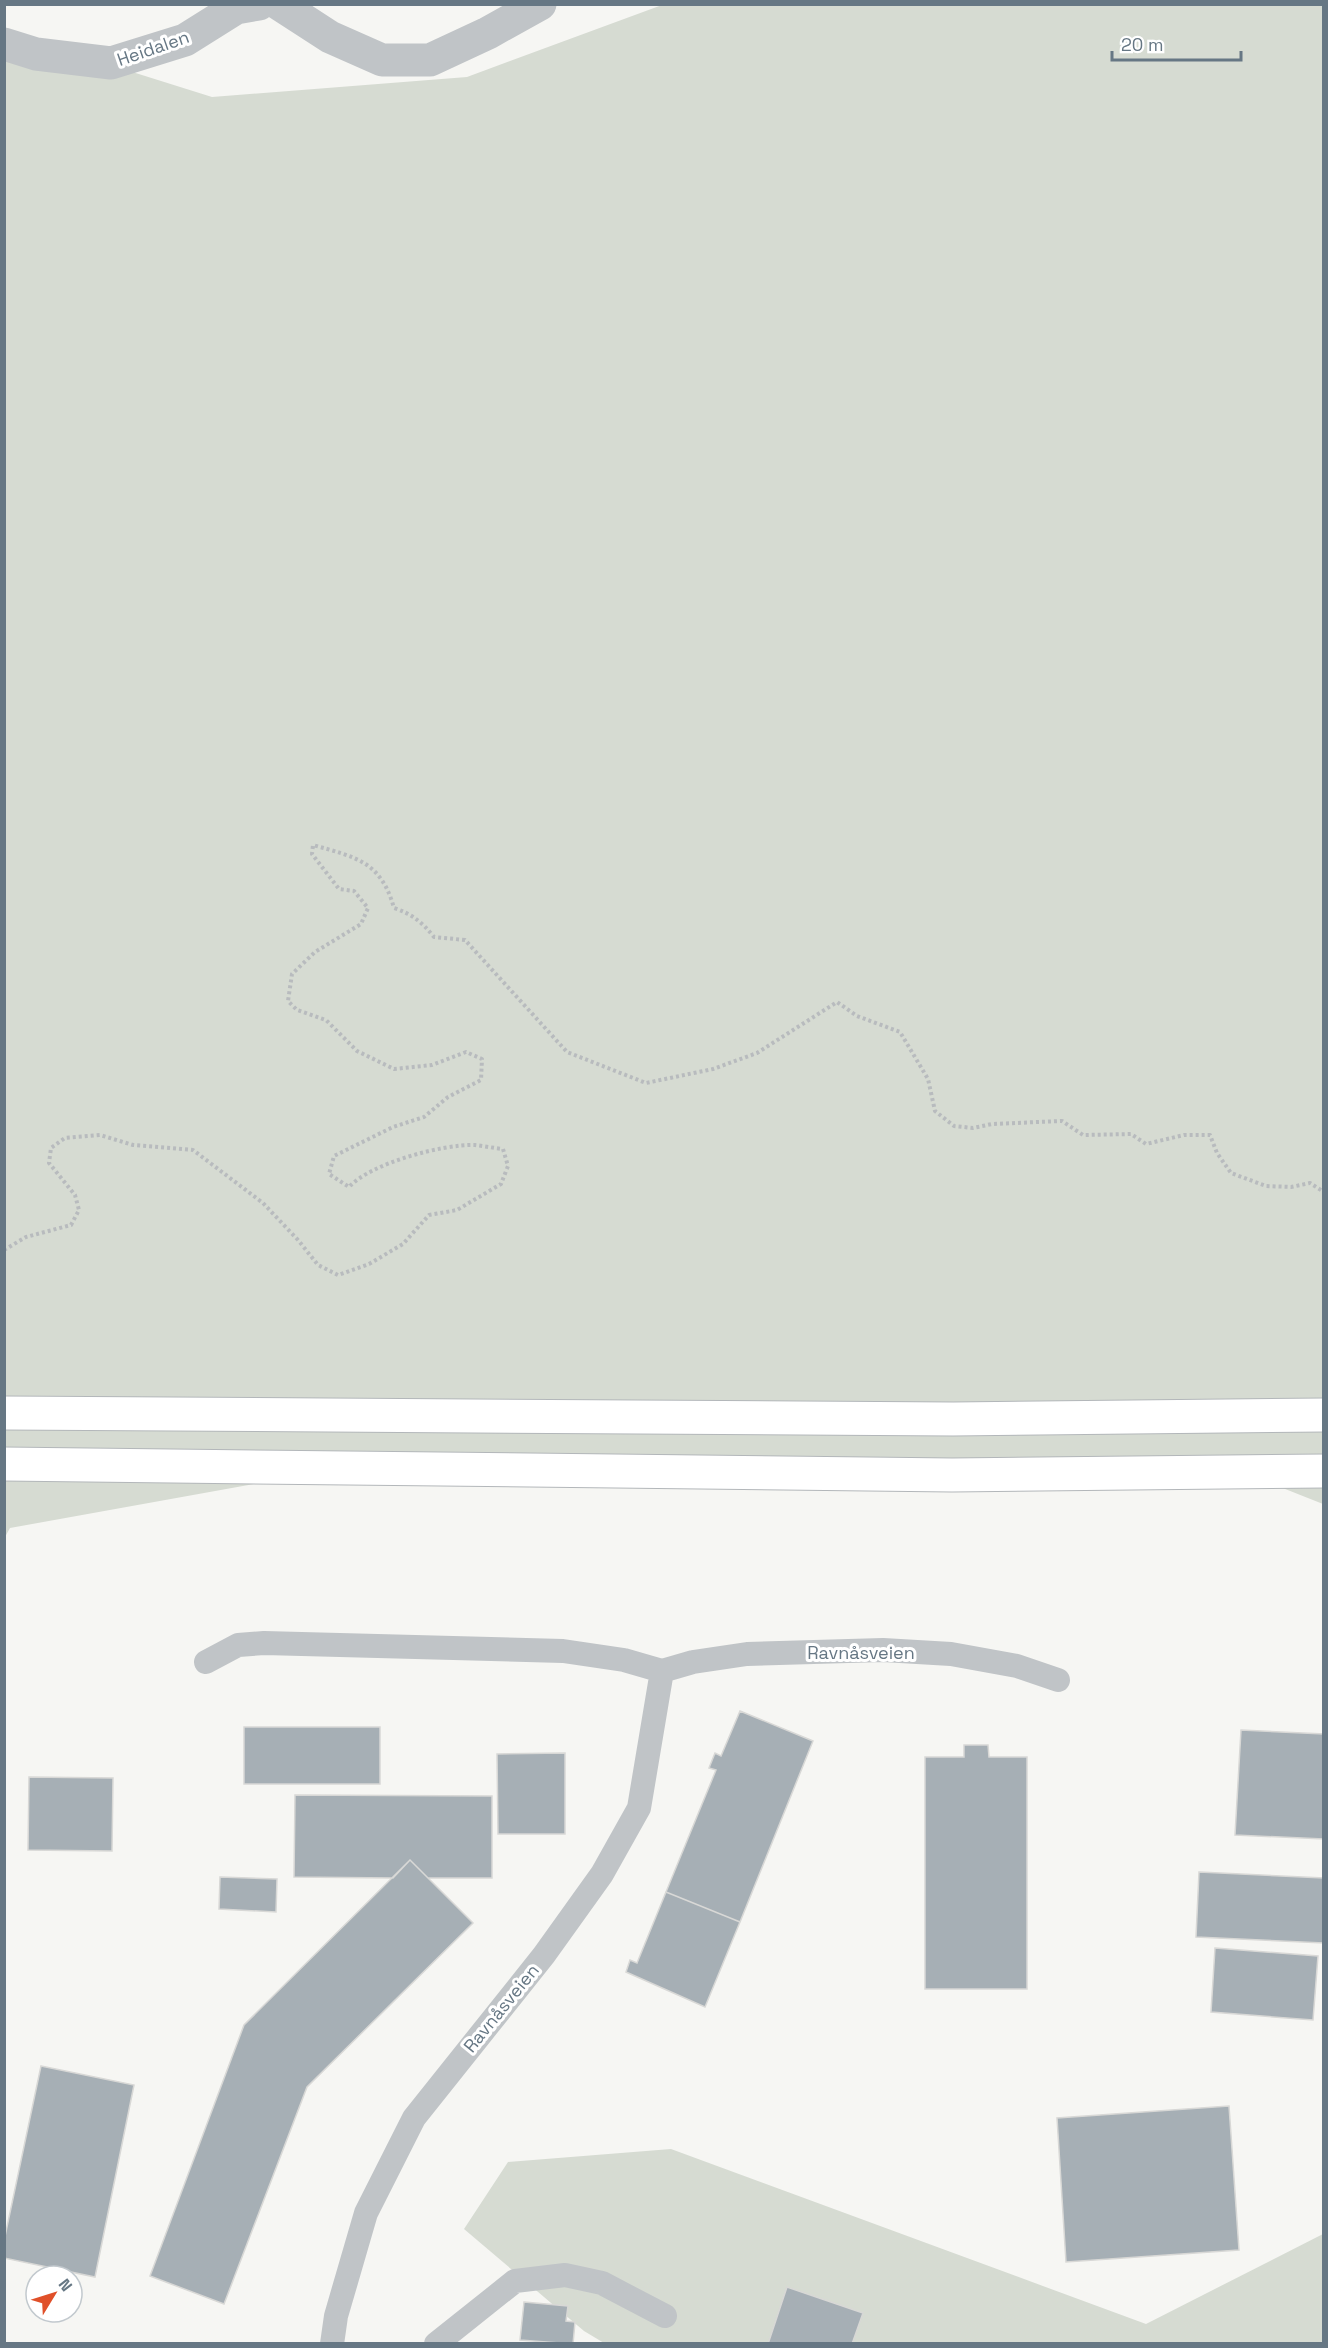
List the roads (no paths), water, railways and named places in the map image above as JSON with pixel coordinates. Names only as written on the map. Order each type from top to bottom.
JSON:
[{"type":"highway","points":[[4,1413],[953,1419],[1323,1415]]},
{"type":"highway","points":[[4,1464],[940,1475],[1323,1471]]},
{"type":"street","name":"Heidalen","points":[[4,44],[36,54],[111,63],[185,40],[236,8],[259,4]]},
{"type":"street","points":[[279,4],[330,37],[382,60],[430,60],[488,33],[540,4]]},
{"type":"lane","points":[[206,1662],[238,1645],[264,1643],[563,1651],[624,1660],[663,1671]]},
{"type":"lane","name":"Ravnåsveien","points":[[332,2343],[336,2316],[366,2213],[414,2118],[544,1955],[602,1874],[639,1808],[663,1671],[693,1662],[747,1654],[883,1650],[951,1654],[1017,1666],[1058,1680]]},
{"type":"lane","points":[[436,2343],[515,2281],[535,2278],[565,2275],[602,2283],[665,2316]]}]
